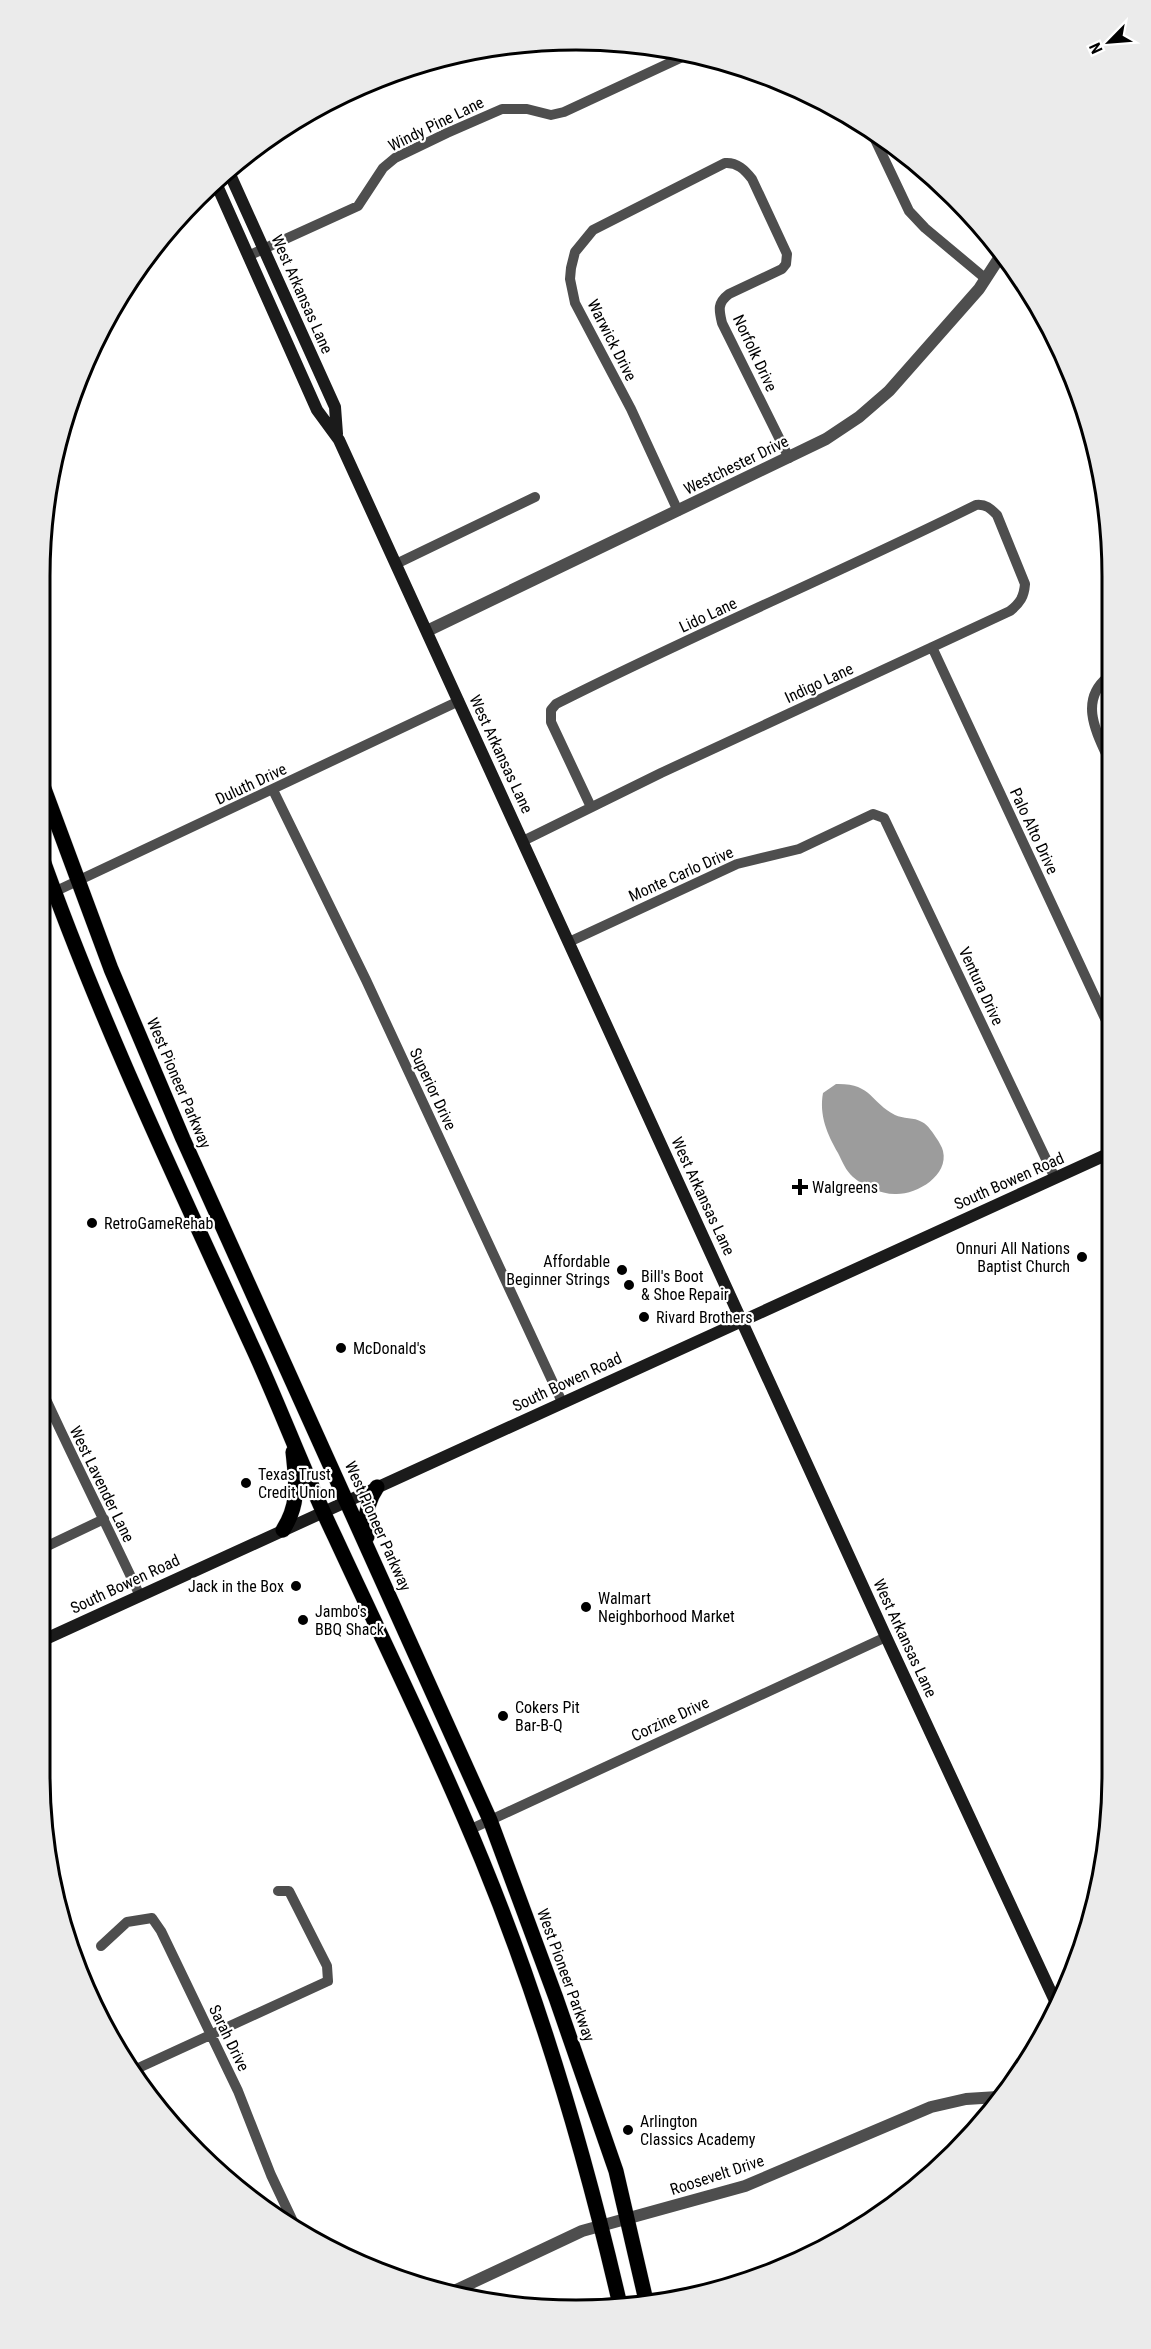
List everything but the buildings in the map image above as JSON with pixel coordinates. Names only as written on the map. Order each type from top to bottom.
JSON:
[{"type":"main road","name":"West Arkansas Lane","points":[[232,178],[335,407],[337,435]]},
{"type":"main road","name":"West Arkansas Lane","points":[[219,190],[317,410],[337,435],[886,1637],[1052,1995]]},
{"type":"main road","name":"West Pioneer Parkway","points":[[50,805],[111,969],[183,1139],[490,1820],[616,2171],[645,2295]]},
{"type":"main road","points":[[50,881],[111,1032],[323,1511],[410,1695],[469,1830],[525,1975],[563,2088],[601,2225],[618,2297]]},
{"type":"main road","name":"South Bowen Road","points":[[50,1637],[1102,1157]]},
{"type":"main road","points":[[210,1254],[233,1249]]},
{"type":"main road","points":[[283,1530],[294,1509],[296,1495],[290,1434]]},
{"type":"main road","points":[[370,1552],[365,1527],[368,1507],[377,1487]]},
{"type":"street","name":"Windy Pine Lane","points":[[248,256],[358,206],[383,168],[395,158],[437,138],[502,109],[527,109],[551,115],[564,112],[677,60]]},
{"type":"street","points":[[878,145],[909,211],[925,228],[986,279]]},
{"type":"street","name":"Warwick Drive","points":[[678,511],[631,409],[575,303],[570,279],[571,268],[573,257],[580,245],[600,226],[725,163],[736,165]]},
{"type":"street","name":"Norfolk Drive","points":[[736,165],[743,168],[752,179],[784,246],[787,254],[786,264],[776,272],[729,294],[722,299],[719,310],[722,323],[789,458]]},
{"type":"street","name":"Westchester Drive","points":[[427,631],[826,439],[858,417],[889,391],[986,279],[997,261]]},
{"type":"street","points":[[396,564],[535,497]]},
{"type":"street","name":"Indigo Lane","points":[[523,841],[1010,611],[1024,594],[1025,584],[997,515],[988,506],[976,505]]},
{"type":"street","name":"Lido Lane","points":[[591,807],[551,722],[551,710],[556,704],[976,505]]},
{"type":"street","name":"Palo Alto Drive","points":[[932,647],[1102,1013]]},
{"type":"street","points":[[1102,683],[1093,698],[1090,713],[1093,727],[1102,746]]},
{"type":"street","name":"Duluth Drive","points":[[54,892],[459,701]]},
{"type":"street","name":"Superior Drive","points":[[273,790],[366,980],[562,1402]]},
{"type":"street","name":"Monte Carlo Drive","points":[[569,942],[736,864],[799,849],[873,814]]},
{"type":"street","name":"Ventura Drive","points":[[873,814],[885,818],[1055,1178]]},
{"type":"street","name":"West Lavender Lane","points":[[50,1420],[104,1519],[140,1596]]},
{"type":"street","points":[[50,1545],[104,1519]]},
{"type":"street","name":"Corzine Drive","points":[[469,1830],[886,1637]]},
{"type":"street","points":[[139,2068],[328,1981],[327,1966],[289,1891],[278,1891]]},
{"type":"street","name":"Sarah Drive","points":[[100,1946],[127,1922],[152,1918],[161,1931],[238,2091],[271,2175],[290,2215]]},
{"type":"street","name":"Roosevelt Drive","points":[[463,2287],[582,2231],[745,2186],[932,2107],[966,2099],[990,2097]]},
{"type":"shaded area","points":[[836,1084],[864,1090],[895,1115],[919,1120],[926,1125],[938,1140],[943,1151],[944,1160],[936,1176],[912,1191],[895,1194],[872,1189],[853,1177],[844,1166],[830,1139],[823,1117],[823,1093]]},
{"type":"place","name":"Walgreens","points":[[800,1187]]},
{"type":"place","name":"RetroGameRehab","points":[[92,1223]]},
{"type":"place","name":"Onnuri All Nations Baptist Church","points":[[1082,1257]]},
{"type":"place","name":"Affordable Beginner Strings","points":[[622,1270]]},
{"type":"place","name":"Bill's Boot & Shoe Repair","points":[[629,1285]]},
{"type":"place","name":"Rivard Brothers","points":[[644,1317]]},
{"type":"place","name":"McDonald's","points":[[341,1348]]},
{"type":"place","name":"Texas Trust Credit Union","points":[[246,1483]]},
{"type":"place","name":"Jack in the Box","points":[[296,1586]]},
{"type":"place","name":"Walmart Neighborhood Market","points":[[586,1607]]},
{"type":"place","name":"Jambo's BBQ Shack","points":[[303,1620]]},
{"type":"place","name":"Cokers Pit Bar-B-Q","points":[[503,1716]]},
{"type":"place","name":"Arlington Classics Academy","points":[[628,2130]]}]
